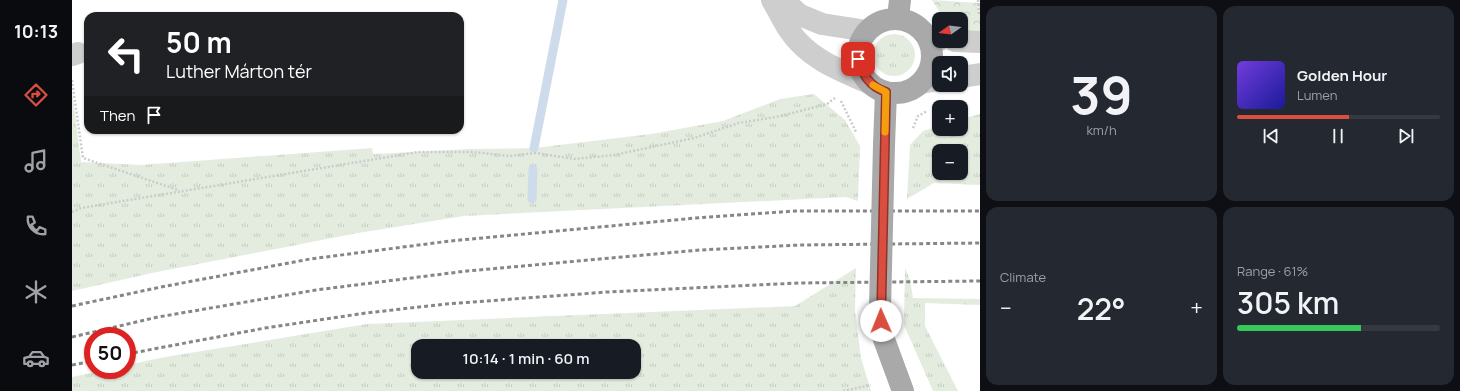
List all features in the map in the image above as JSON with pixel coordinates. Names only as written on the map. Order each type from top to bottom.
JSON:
[{"type":"main road","points":[[932,38],[911,22],[899,9],[887,19],[876,24],[867,32],[860,44],[858,59],[862,72],[878,88],[898,93],[930,82],[930,70],[933,48]]},
{"type":"main road","points":[[878,88],[884,145],[880,308],[882,334],[903,391]]},
{"type":"street","points":[[772,0],[789,31],[811,54],[832,67],[878,88]]},
{"type":"street","points":[[783,0],[800,15],[822,24],[867,32]]},
{"type":"street","points":[[968,42],[980,42]]},
{"type":"street","points":[[968,76],[980,74]]},
{"type":"path","points":[[978,0],[980,21]]},
{"type":"path","points":[[72,78],[83,158],[180,191]]},
{"type":"path","points":[[72,212],[81,208],[418,152],[473,152],[509,156],[536,152],[574,159],[614,155],[694,138],[739,123],[781,116],[827,104],[838,96],[857,134]]},
{"type":"path","points":[[912,130],[918,116],[930,109]]},
{"type":"path","points":[[842,391],[875,384]]},
{"type":"green space","points":[[932,0],[980,3],[980,36],[968,36],[968,12],[940,12]]},
{"type":"green space","points":[[890,34],[898,34],[909,40],[915,51],[915,59],[909,70],[898,76],[890,76],[879,70],[873,59],[873,51],[879,40]]},
{"type":"green space","points":[[72,90],[81,162],[140,165],[372,148],[373,154],[470,149],[534,148],[651,134],[723,121],[780,99],[814,94],[845,120],[860,146],[858,201],[846,197],[464,216],[358,233],[152,273],[72,291]]},
{"type":"green space","points":[[980,114],[980,185],[934,183],[907,199],[910,145],[923,131],[932,128],[932,136],[968,136],[968,117]]},
{"type":"green space","points":[[856,268],[855,311],[861,358],[871,391],[72,391],[72,377],[84,374],[84,379],[136,379],[136,363],[367,324],[795,306]]},
{"type":"green space","points":[[905,268],[910,280],[913,298],[980,299],[980,305],[925,303],[925,326],[958,391],[933,391],[904,325]]},
{"type":"waterway","points":[[534,148],[563,0]]},
{"type":"waterway","points":[[532,199],[533,169]]},
{"type":"railway","points":[[72,306],[161,287],[310,259],[450,241],[696,218],[795,211],[980,211]]},
{"type":"railway","points":[[72,337],[158,317],[316,290],[467,271],[700,250],[800,245],[980,243]]},
{"type":"railway","points":[[136,352],[265,328],[366,313],[446,304],[607,292],[799,283],[980,281]]},
{"type":"railway","points":[[72,365],[84,363]]},
{"type":"slow traffic","points":[[873,85],[886,92],[885,132]]},
{"type":"route","points":[[858,59],[862,72],[871,84],[886,92],[880,308],[881,321]]}]
